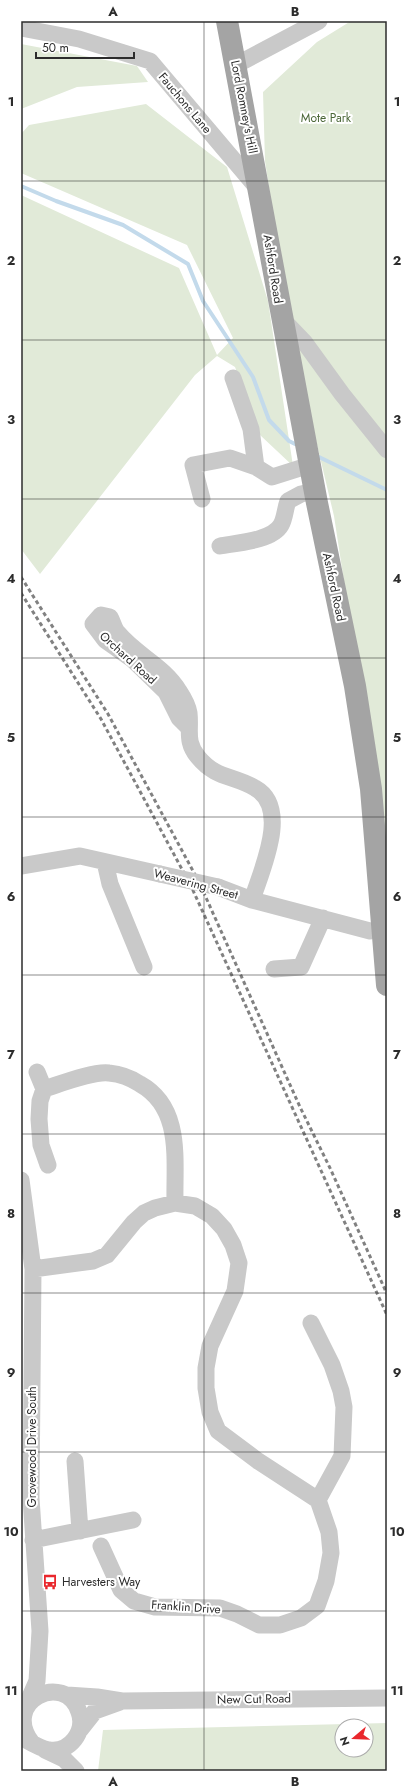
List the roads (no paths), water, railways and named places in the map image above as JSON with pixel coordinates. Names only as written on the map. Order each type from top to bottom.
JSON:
[{"type":"main road","name":"Lord Romney's Hill","points":[[227,21],[260,192]]},
{"type":"main road","name":"Ashford Road","points":[[260,192],[282,319],[310,465],[355,686],[371,789],[387,985]]},
{"type":"street","points":[[236,65],[319,21]]},
{"type":"street","name":"Fauchons Lane","points":[[21,28],[79,39],[150,61],[260,192]]},
{"type":"street","points":[[282,319],[305,343],[342,394],[387,450]]},
{"type":"street","points":[[233,378],[252,429],[256,467]]},
{"type":"street","points":[[202,499],[193,465],[230,458],[256,467],[272,477],[310,465]]},
{"type":"street","points":[[220,546],[255,540],[272,534],[280,527],[282,523],[288,501],[302,494],[315,491]]},
{"type":"street","name":"Orchard Road","points":[[101,615],[110,617],[117,633],[168,676],[179,691],[189,713],[189,728],[179,718],[166,692],[132,659],[105,640],[93,624],[101,615]]},
{"type":"street","points":[[189,728],[189,741],[195,753],[204,764],[216,773],[256,788],[266,798],[272,808],[273,824],[270,843],[252,900]]},
{"type":"street","name":"Weavering Street","points":[[21,866],[80,856],[218,887],[252,900],[370,931]]},
{"type":"street","points":[[105,862],[110,884],[144,967]]},
{"type":"street","points":[[274,969],[301,967],[323,918]]},
{"type":"street","points":[[37,1072],[42,1095],[39,1120],[40,1145],[48,1165]]},
{"type":"street","points":[[42,1095],[88,1076],[108,1073],[130,1078],[151,1090],[165,1106],[173,1127],[175,1202]]},
{"type":"street","name":"Grovewood Drive South","points":[[21,1180],[34,1269],[26,1499],[38,1579],[40,1631],[37,1681],[23,1713]]},
{"type":"street","points":[[34,1269],[86,1263],[107,1255],[134,1222],[144,1213],[175,1202],[195,1206],[212,1216],[224,1229],[233,1245],[239,1263],[235,1291],[210,1346],[206,1368],[206,1388],[213,1435],[258,1461],[318,1500],[342,1456],[344,1407],[341,1391],[332,1364],[311,1323]]},
{"type":"street","points":[[75,1461],[80,1530]]},
{"type":"street","name":"Franklin Drive","points":[[101,1546],[121,1590],[134,1601],[155,1607],[220,1608],[259,1625],[280,1625],[301,1618],[317,1606],[319,1580],[331,1554],[329,1532],[318,1500]]},
{"type":"street","points":[[33,1540],[132,1520]]},
{"type":"street","points":[[39,1666],[64,1694],[75,1703],[79,1712],[81,1721],[78,1734],[79,1771]]},
{"type":"street","points":[[64,1694],[51,1692],[41,1694],[32,1699],[23,1713],[23,1726],[31,1743],[64,1759],[76,1771]]},
{"type":"street","name":"New Cut Road","points":[[64,1694],[122,1701],[387,1698]]},
{"type":"street","name":"New Cut Road","points":[[78,1734],[95,1711],[122,1701]]},
{"type":"street","points":[[31,1743],[51,1750],[61,1749],[69,1745],[78,1734]]},
{"type":"waterway","points":[[21,186],[56,201],[123,225],[188,264],[203,301],[253,377],[269,420],[289,441],[295,444]]},
{"type":"waterway","points":[[319,457],[387,490]]},
{"type":"railway","points":[[21,577],[108,714],[199,882],[300,1107],[330,1168],[387,1294]]},
{"type":"railway","points":[[21,593],[101,719],[191,886],[387,1315]]},
{"type":"place","name":"Harvesters Way","points":[[50,1582]]},
{"type":"park label","name":"Mote Park","points":[[326,118]]}]
